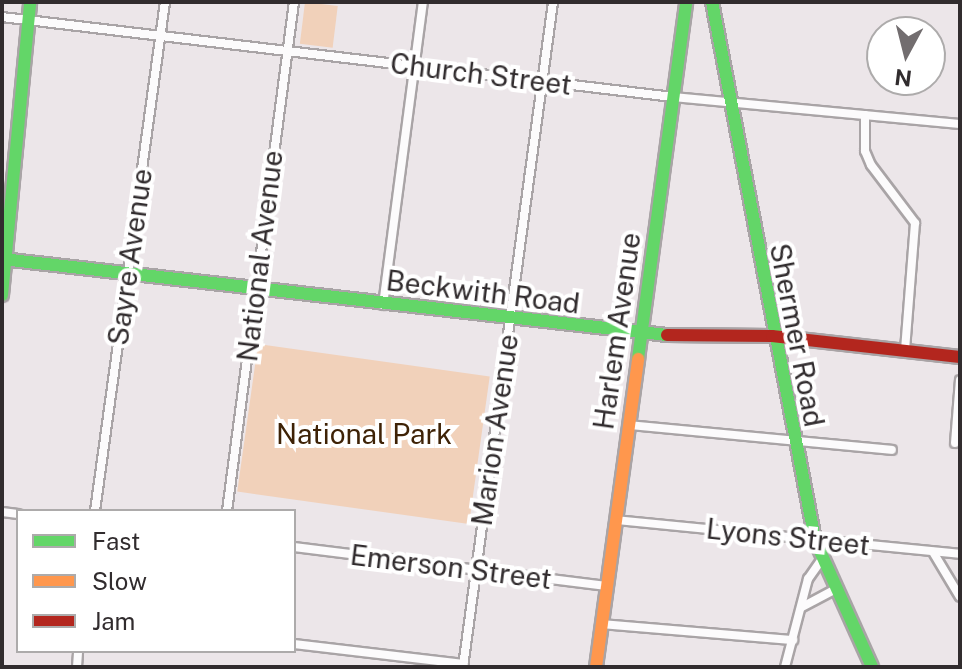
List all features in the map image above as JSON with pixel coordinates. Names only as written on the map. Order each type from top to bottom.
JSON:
[{"type":"main road","points":[[2,295],[30,2]]},
{"type":"main road","name":"Harlem Avenue","points":[[596,667],[686,2]]},
{"type":"main road","name":"Shermer Road","points":[[712,2],[772,336],[815,540],[834,590],[872,667]]},
{"type":"main road","name":"Beckwith Road","points":[[4,259],[510,320],[641,333],[772,336],[960,357]]},
{"type":"street","name":"Sayre Avenue","points":[[95,509],[165,2]]},
{"type":"street","name":"National Avenue","points":[[227,509],[294,2]]},
{"type":"street","points":[[383,305],[423,2]]},
{"type":"street","name":"Marion Avenue","points":[[464,665],[553,2]]},
{"type":"street","name":"Church Street","points":[[2,17],[673,97],[960,124]]},
{"type":"street","points":[[865,115],[865,151],[871,165],[915,223],[905,351]]},
{"type":"street","points":[[955,443],[960,380]]},
{"type":"street","points":[[629,425],[892,450]]},
{"type":"street","name":"Lyons Street","points":[[616,520],[960,554]]},
{"type":"street","name":"Emerson Street","points":[[296,547],[607,586]]},
{"type":"street","points":[[933,552],[960,597]]},
{"type":"street","points":[[785,667],[808,579],[822,559]]},
{"type":"street","points":[[801,607],[834,590]]},
{"type":"street","points":[[602,624],[793,640]]},
{"type":"street","points":[[296,644],[464,665]]},
{"type":"green space","points":[[305,2],[338,6],[333,48],[300,44]]},
{"type":"green space","name":"National Park","points":[[258,344],[490,377],[469,524],[237,492]]},
{"type":"traffic: fast","points":[[2,295],[30,2]]},
{"type":"traffic: fast","points":[[638,359],[686,2]]},
{"type":"traffic: fast","points":[[712,2],[815,540],[872,667]]},
{"type":"traffic: fast","points":[[2,259],[667,335]]},
{"type":"traffic: slow","points":[[596,667],[638,359]]},
{"type":"traffic: jam","points":[[667,335],[772,336],[960,357]]}]
